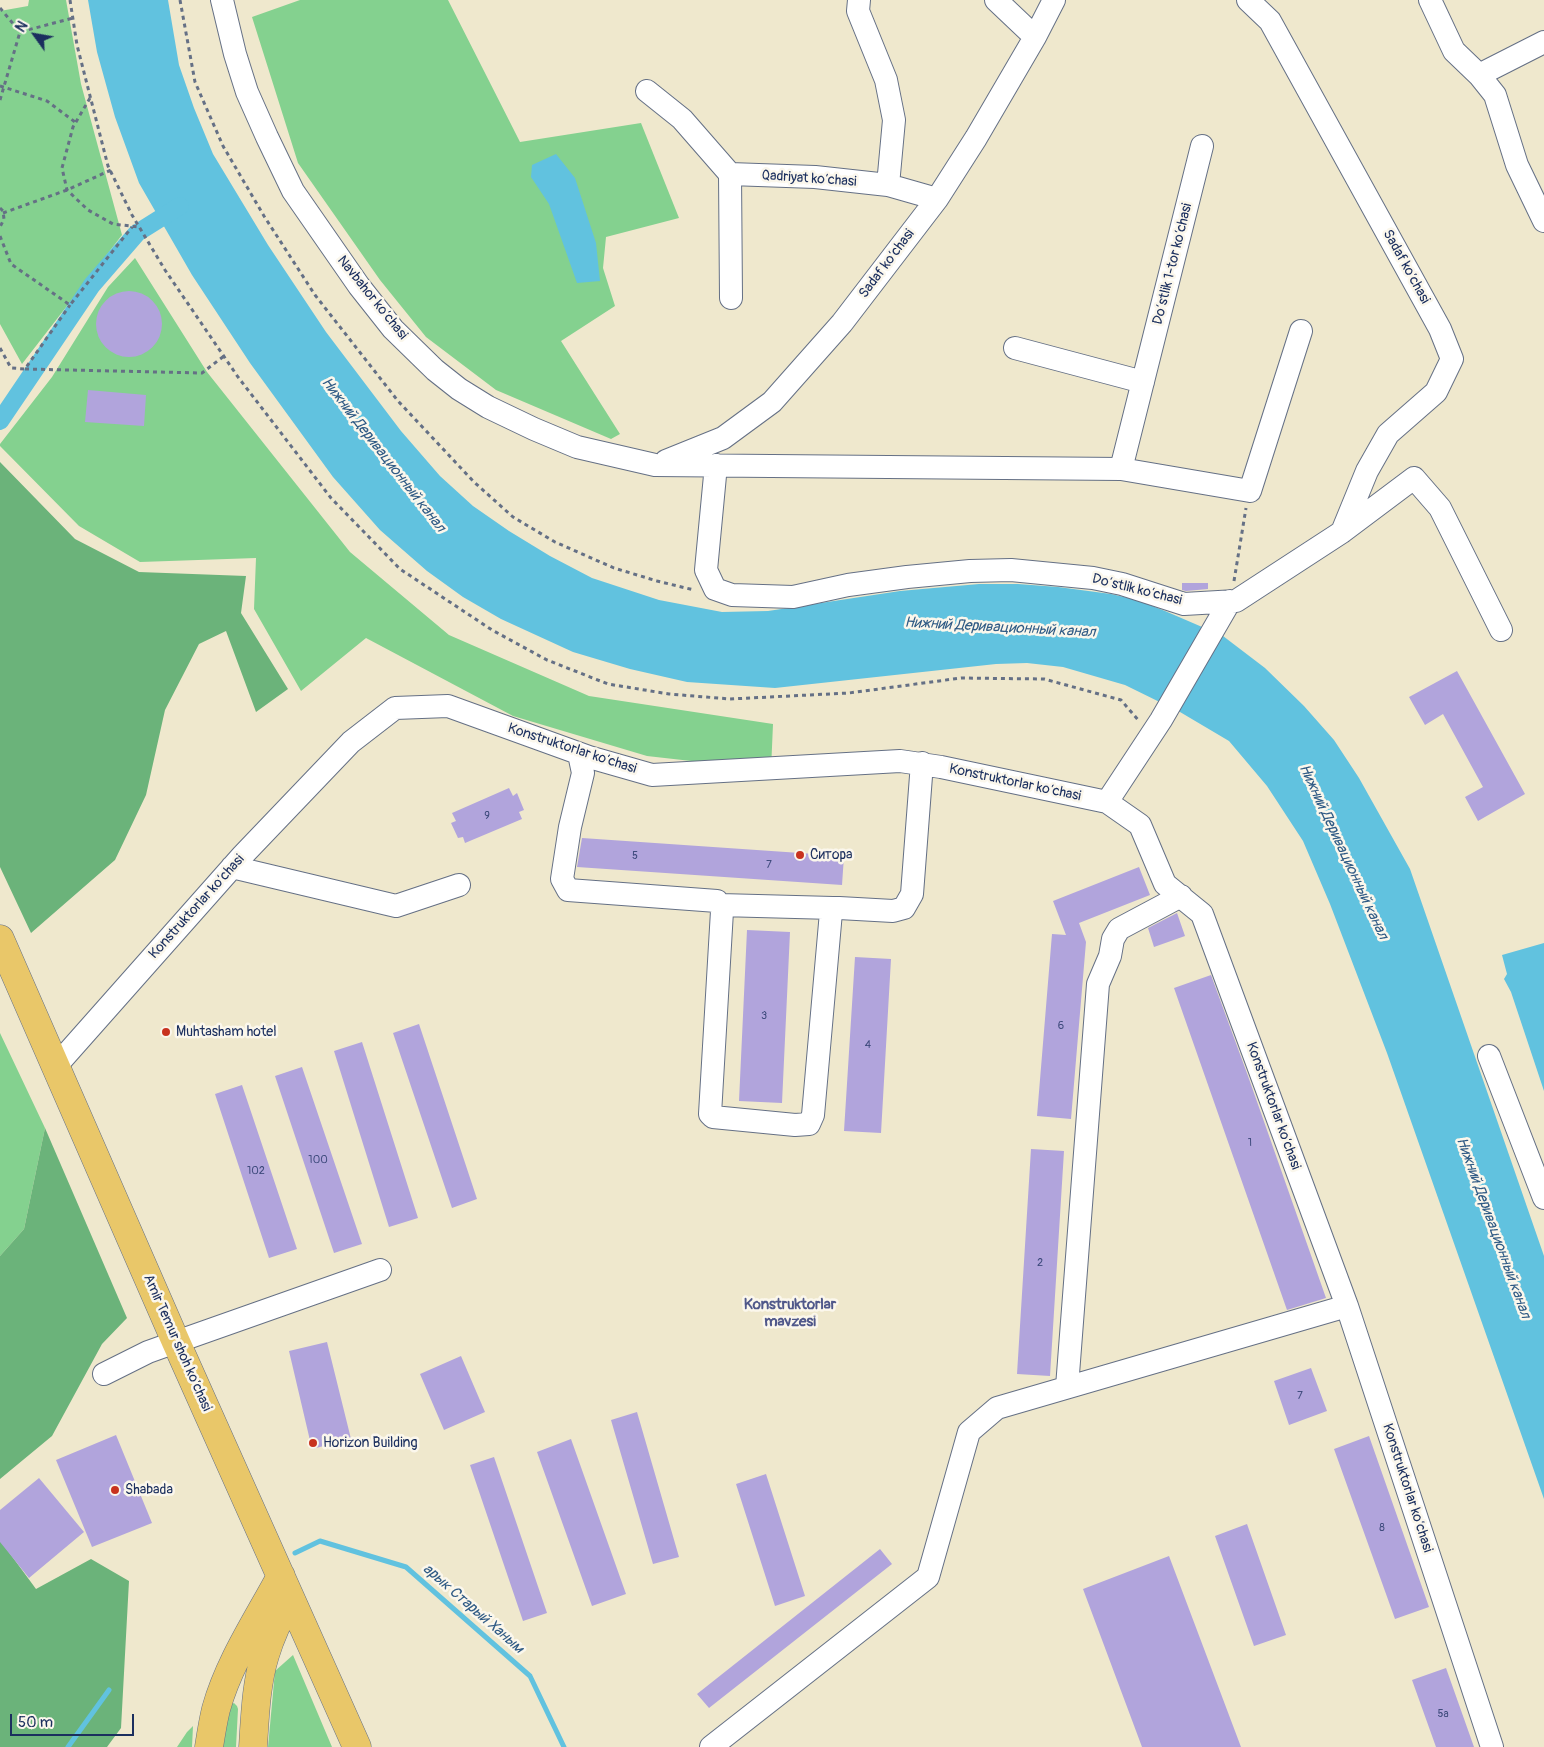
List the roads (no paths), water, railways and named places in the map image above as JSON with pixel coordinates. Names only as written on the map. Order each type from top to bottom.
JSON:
[{"type":"main road","name":"Amir Temur shoh ko‘chasi","points":[[0,939],[176,1342],[357,1747]]},
{"type":"main road","points":[[209,1747],[216,1709],[236,1658],[286,1587]]},
{"type":"main road","points":[[253,1747],[257,1694],[265,1654],[280,1616],[286,1587]]},
{"type":"street","name":"Navbahor ko‘chasi","points":[[222,0],[235,54],[247,92],[266,137],[293,191],[359,286],[393,329],[434,370],[459,389],[488,407],[577,447],[655,465]]},
{"type":"street","points":[[859,0],[858,10],[886,80],[894,120],[888,185]]},
{"type":"street","points":[[996,0],[1035,37]]},
{"type":"street","name":"Sadaf ko‘chasi","points":[[655,465],[723,438],[772,402],[842,323],[937,200],[976,138],[1035,37],[1054,0]]},
{"type":"street","name":"Sadaf ko‘chasi","points":[[1248,0],[1270,21],[1440,329],[1452,359],[1436,392],[1388,434],[1367,471],[1342,532]]},
{"type":"street","points":[[1430,0],[1454,52],[1479,75],[1495,95],[1517,165],[1544,221]]},
{"type":"street","points":[[1479,75],[1544,42]]},
{"type":"street","points":[[647,91],[682,119],[730,174],[731,298]]},
{"type":"street","name":"Do‘stlik 1-tor ko‘chasi","points":[[1121,469],[1202,146]]},
{"type":"street","name":"Qadriyat ko‘chasi","points":[[730,174],[815,177],[888,185],[937,200]]},
{"type":"street","points":[[655,465],[1121,469],[1250,491],[1301,331]]},
{"type":"street","points":[[1015,348],[1143,382]]},
{"type":"street","name":"Do‘stlik ko‘chasi","points":[[716,465],[706,570],[715,589],[732,595],[793,597],[848,585],[908,577],[970,571],[1011,570],[1100,579],[1184,604],[1236,601],[1342,532],[1414,478],[1440,508],[1501,630]]},
{"type":"street","points":[[1107,802],[1156,727],[1230,601]]},
{"type":"street","name":"Konstruktorlar ko‘chasi","points":[[56,1066],[232,867],[351,742],[395,708],[448,706],[579,754],[652,775],[900,761],[922,763],[1107,802],[1140,825],[1165,884],[1202,914],[1347,1306],[1492,1747]]},
{"type":"street","points":[[579,754],[584,773],[570,827],[562,879],[568,890],[717,901],[720,905],[722,912],[710,1114],[713,1117],[794,1125],[809,1124],[813,1114],[829,920],[833,908]]},
{"type":"street","points":[[720,905],[893,911],[904,908],[912,894],[922,763]]},
{"type":"street","points":[[232,867],[396,906],[459,885]]},
{"type":"street","points":[[1067,1388],[1098,984],[1110,956],[1113,939],[1119,929],[1180,896]]},
{"type":"street","points":[[1489,1056],[1544,1198]]},
{"type":"street","points":[[104,1374],[148,1352],[380,1270]]},
{"type":"street","points":[[711,1747],[928,1577],[969,1432],[997,1408],[1347,1306]]},
{"type":"water","name":"Нижний Деривационный канал","points":[[88,0],[168,0],[179,65],[213,154],[268,245],[326,332],[401,431],[440,476],[473,506],[550,556],[592,578],[659,600],[722,612],[768,611],[900,591],[979,584],[1058,587],[1111,594],[1137,600],[1223,636],[1265,668],[1304,706],[1334,740],[1359,778],[1410,869],[1544,1256],[1544,1499],[1387,1053],[1330,904],[1303,841],[1267,786],[1229,741],[1180,712],[1125,685],[1063,667],[1027,663],[996,664],[775,688],[687,682],[630,669],[573,652],[501,619],[463,597],[427,571],[380,530],[333,477],[250,363],[192,275],[139,183],[115,117],[97,52]]},
{"type":"water","points":[[556,154],[575,178],[596,243],[600,281],[577,283],[549,204],[531,177],[532,165]]},
{"type":"water","points":[[1544,943],[1544,1091],[1511,992],[1504,979],[1507,974],[1502,955]]},
{"type":"waterway","points":[[0,421],[92,285],[137,233],[180,206]]},
{"type":"waterway","name":"арык Старый Ханым","points":[[295,1553],[320,1541],[406,1567],[530,1676],[564,1747]]},
{"type":"waterway","name":"арык Старый Ханым","points":[[68,1747],[109,1690]]},
{"type":"place","name":"Ситора","points":[[800,855]]},
{"type":"place","name":"Muhtasham hotel","points":[[166,1032]]},
{"type":"place","name":"Horizon Building","points":[[313,1443]]},
{"type":"place","name":"Shabada","points":[[115,1490]]},
{"type":"district","name":"Konstruktorlar mavzesi","points":[[790,1314]]}]
